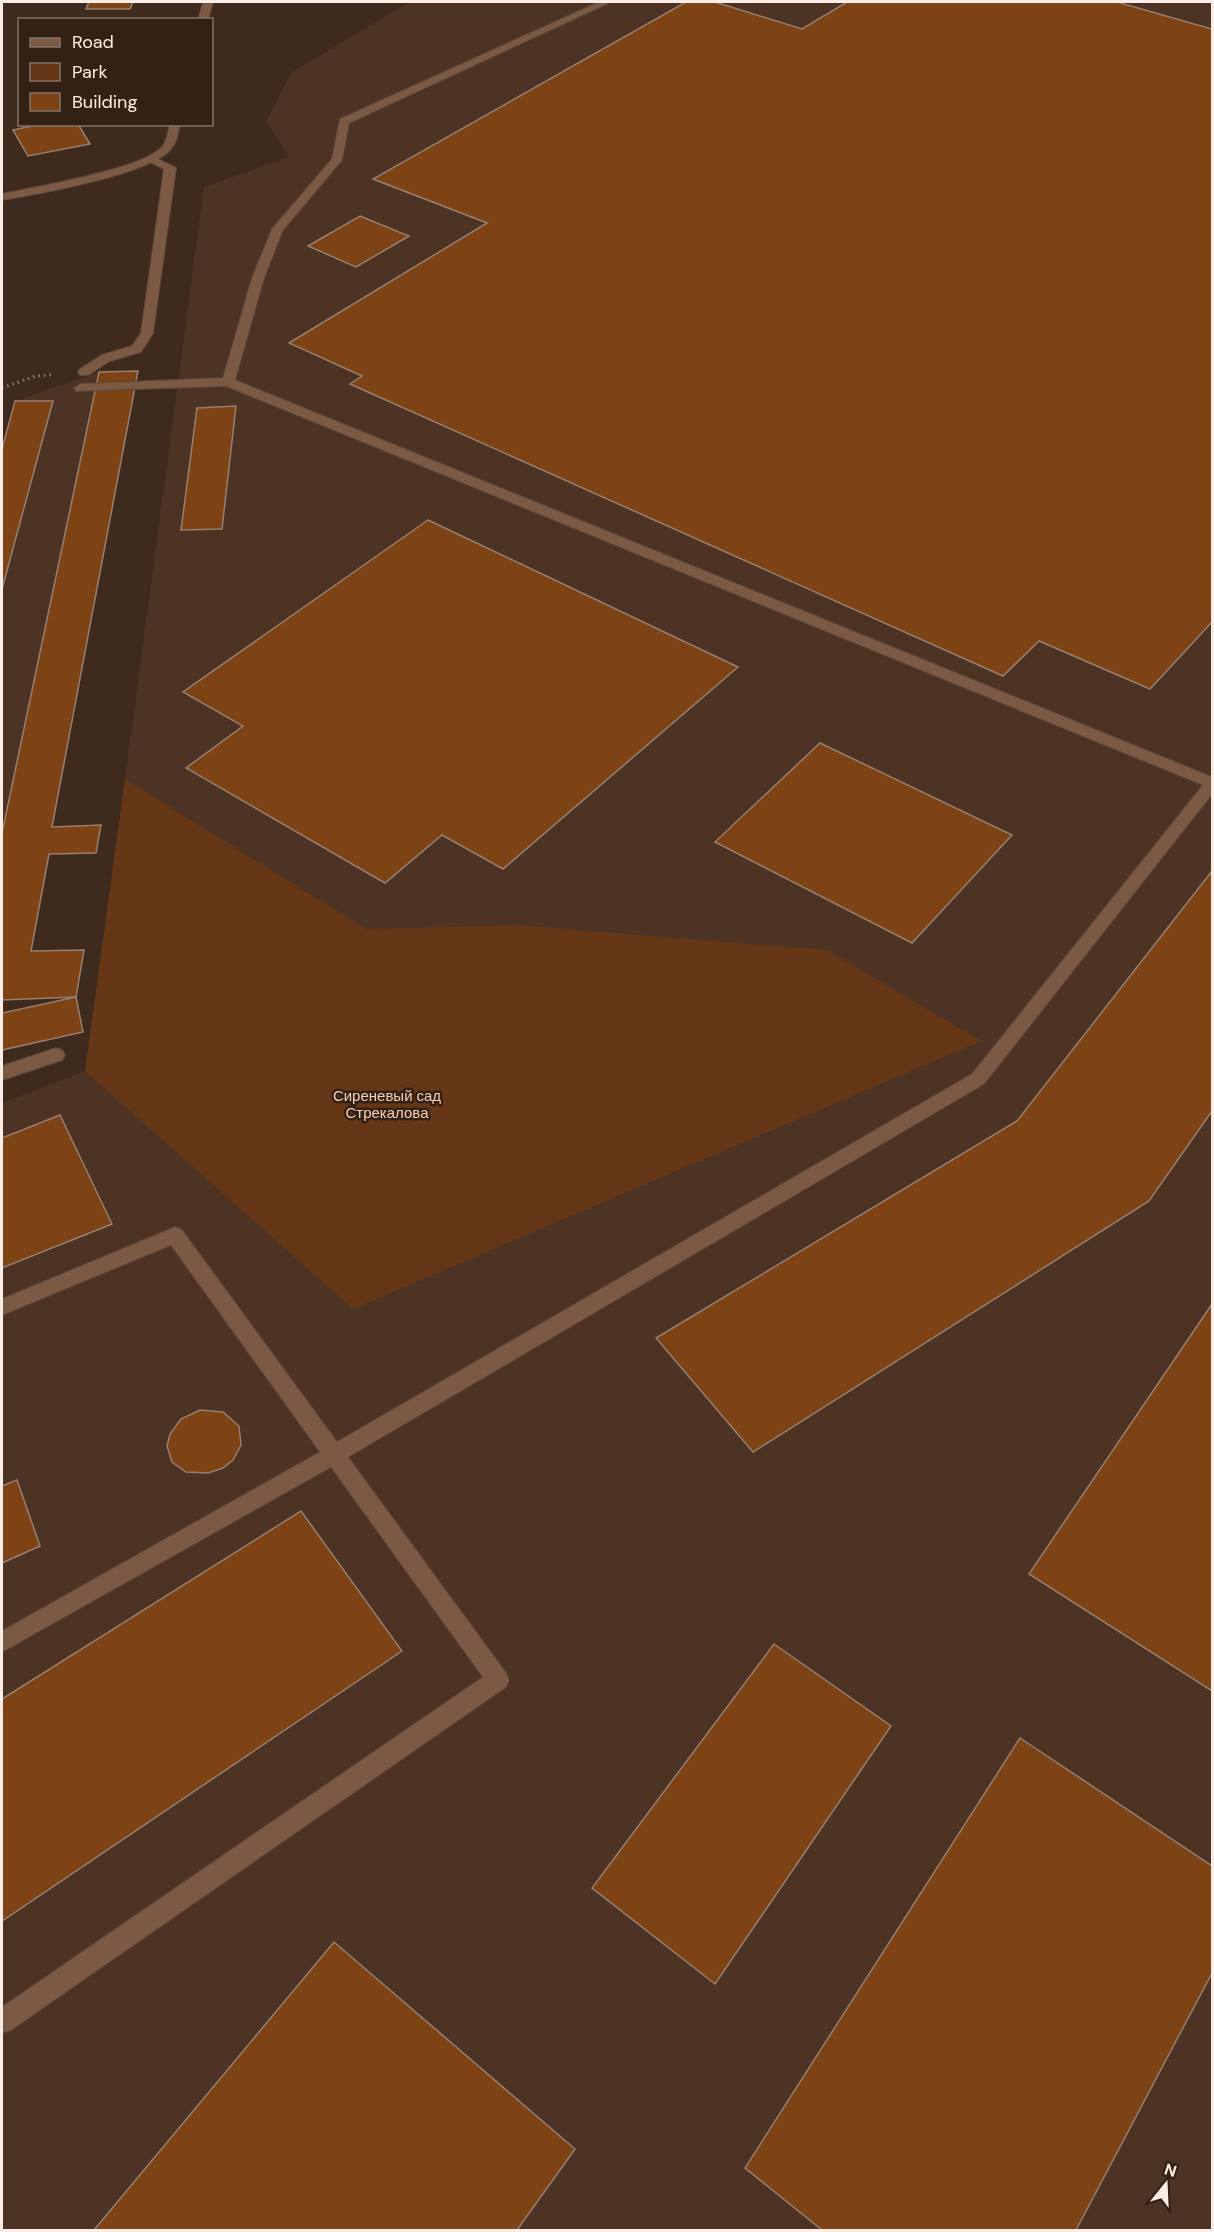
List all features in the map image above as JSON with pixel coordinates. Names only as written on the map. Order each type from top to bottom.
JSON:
[{"type":"street","points":[[204,18],[208,2]]},
{"type":"street","points":[[228,382],[258,278],[278,229],[338,160],[344,121],[606,2]]},
{"type":"street","points":[[2,197],[91,177],[152,159],[165,151],[174,126]]},
{"type":"street","points":[[84,372],[106,358],[138,349],[147,333],[170,168],[152,159]]},
{"type":"street","points":[[2,1642],[333,1454],[978,1079],[1212,784],[228,382],[80,388]]},
{"type":"street","points":[[2,1073],[56,1055]]},
{"type":"street","points":[[2,1307],[175,1235],[498,1680],[2,2021]]},
{"type":"path","points":[[2,388],[36,376],[84,372]]},
{"type":"shaded area","points":[[409,2],[1212,2],[1212,2230],[2,2230],[2,1103],[86,1071],[204,187],[289,157],[266,121],[292,72]]},
{"type":"shaded area","points":[[138,371],[52,826],[101,825],[96,853],[49,855],[31,951],[84,950],[76,997],[2,1000],[2,449],[15,401],[99,372]]},
{"type":"green space","name":"Сиреневый сад Стрекалова","points":[[125,779],[366,929],[518,925],[827,950],[981,1041],[353,1309],[85,1071]]},
{"type":"building","points":[[89,2],[133,2],[130,9],[86,9]]},
{"type":"building","points":[[686,2],[715,2],[802,29],[847,2],[1117,2],[1212,29],[1212,622],[1150,689],[1039,641],[1003,676],[350,384],[362,376],[289,343],[487,223],[373,179]]},
{"type":"building","points":[[32,126],[79,126],[90,144],[28,156],[13,130]]},
{"type":"building","points":[[360,216],[409,236],[356,267],[308,246]]},
{"type":"building","points":[[138,371],[52,827],[101,825],[96,853],[49,854],[31,951],[84,950],[76,997],[2,1000],[2,833],[99,372]]},
{"type":"building","points":[[15,401],[53,401],[2,589],[2,449]]},
{"type":"building","points":[[236,406],[222,529],[181,530],[197,408]]},
{"type":"building","points":[[428,520],[738,667],[503,869],[442,835],[385,883],[186,768],[243,726],[183,692]]},
{"type":"building","points":[[820,743],[1012,835],[912,943],[715,842]]},
{"type":"building","points":[[1212,871],[1212,1111],[1149,1201],[753,1452],[656,1338],[1017,1121]]},
{"type":"building","points":[[76,997],[83,1032],[2,1050],[2,1013]]},
{"type":"building","points":[[60,1115],[112,1224],[2,1268],[2,1138]]},
{"type":"building","points":[[1212,1304],[1212,1691],[1029,1574]]},
{"type":"building","points":[[200,1410],[223,1412],[239,1426],[241,1445],[233,1460],[223,1468],[208,1473],[186,1472],[172,1462],[167,1446],[170,1434],[181,1419]]},
{"type":"building","points":[[17,1480],[40,1546],[2,1563],[2,1486]]},
{"type":"building","points":[[301,1511],[402,1651],[2,1921],[2,1699]]},
{"type":"building","points":[[774,1644],[891,1726],[715,1984],[592,1888]]},
{"type":"building","points":[[1020,1738],[1212,1866],[1212,1973],[1076,2230],[822,2230],[745,2168]]},
{"type":"building","points":[[334,1942],[575,2149],[517,2230],[94,2230]]}]
